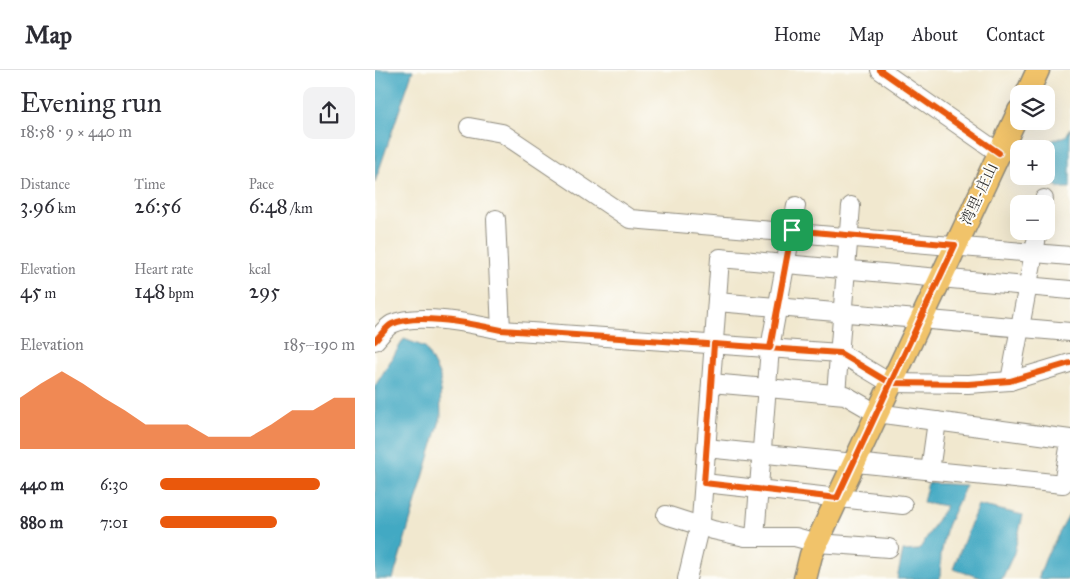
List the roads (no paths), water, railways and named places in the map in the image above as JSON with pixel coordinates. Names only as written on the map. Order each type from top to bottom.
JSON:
[{"type":"main road","points":[[1031,85],[1038,70]]},
{"type":"main road","name":"湾里-庄山","points":[[805,579],[817,543],[837,498],[1010,130]]},
{"type":"street","points":[[880,70],[999,153]]},
{"type":"street","points":[[469,127],[502,134],[630,218],[792,230],[1070,256]]},
{"type":"street","points":[[755,537],[770,348],[796,206]]},
{"type":"street","points":[[836,394],[851,206]]},
{"type":"street","points":[[496,219],[501,330]]},
{"type":"street","points":[[1010,381],[1036,240]]},
{"type":"street","points":[[687,579],[700,526],[720,258],[1070,290]]},
{"type":"street","points":[[717,302],[1070,332]]},
{"type":"street","points":[[375,341],[391,324],[408,321],[457,321],[501,330],[840,353],[890,382],[968,384],[1010,381],[1070,363]]},
{"type":"street","points":[[707,448],[1063,484],[1070,441],[877,413],[845,395],[711,383]]},
{"type":"street","points":[[930,470],[937,421]]},
{"type":"street","points":[[704,483],[903,505]]},
{"type":"street","points":[[666,514],[700,526],[745,537],[795,537],[817,543],[889,548]]},
{"type":"water","points":[[375,70],[413,70],[375,182]]},
{"type":"water","points":[[1070,129],[1070,188],[1059,188],[1055,185],[1055,140],[1053,140],[1066,136]]},
{"type":"water","points":[[404,339],[425,347],[440,376],[441,417],[393,579],[375,579],[375,386]]},
{"type":"water","points":[[928,483],[966,485],[947,526],[941,555],[940,579],[897,579],[903,551],[919,550],[946,506],[923,502]]},
{"type":"water","points":[[978,505],[1023,515],[1014,553],[1002,579],[985,579],[953,569]]},
{"type":"water","points":[[1069,515],[1070,579],[1038,579],[1046,557]]}]
